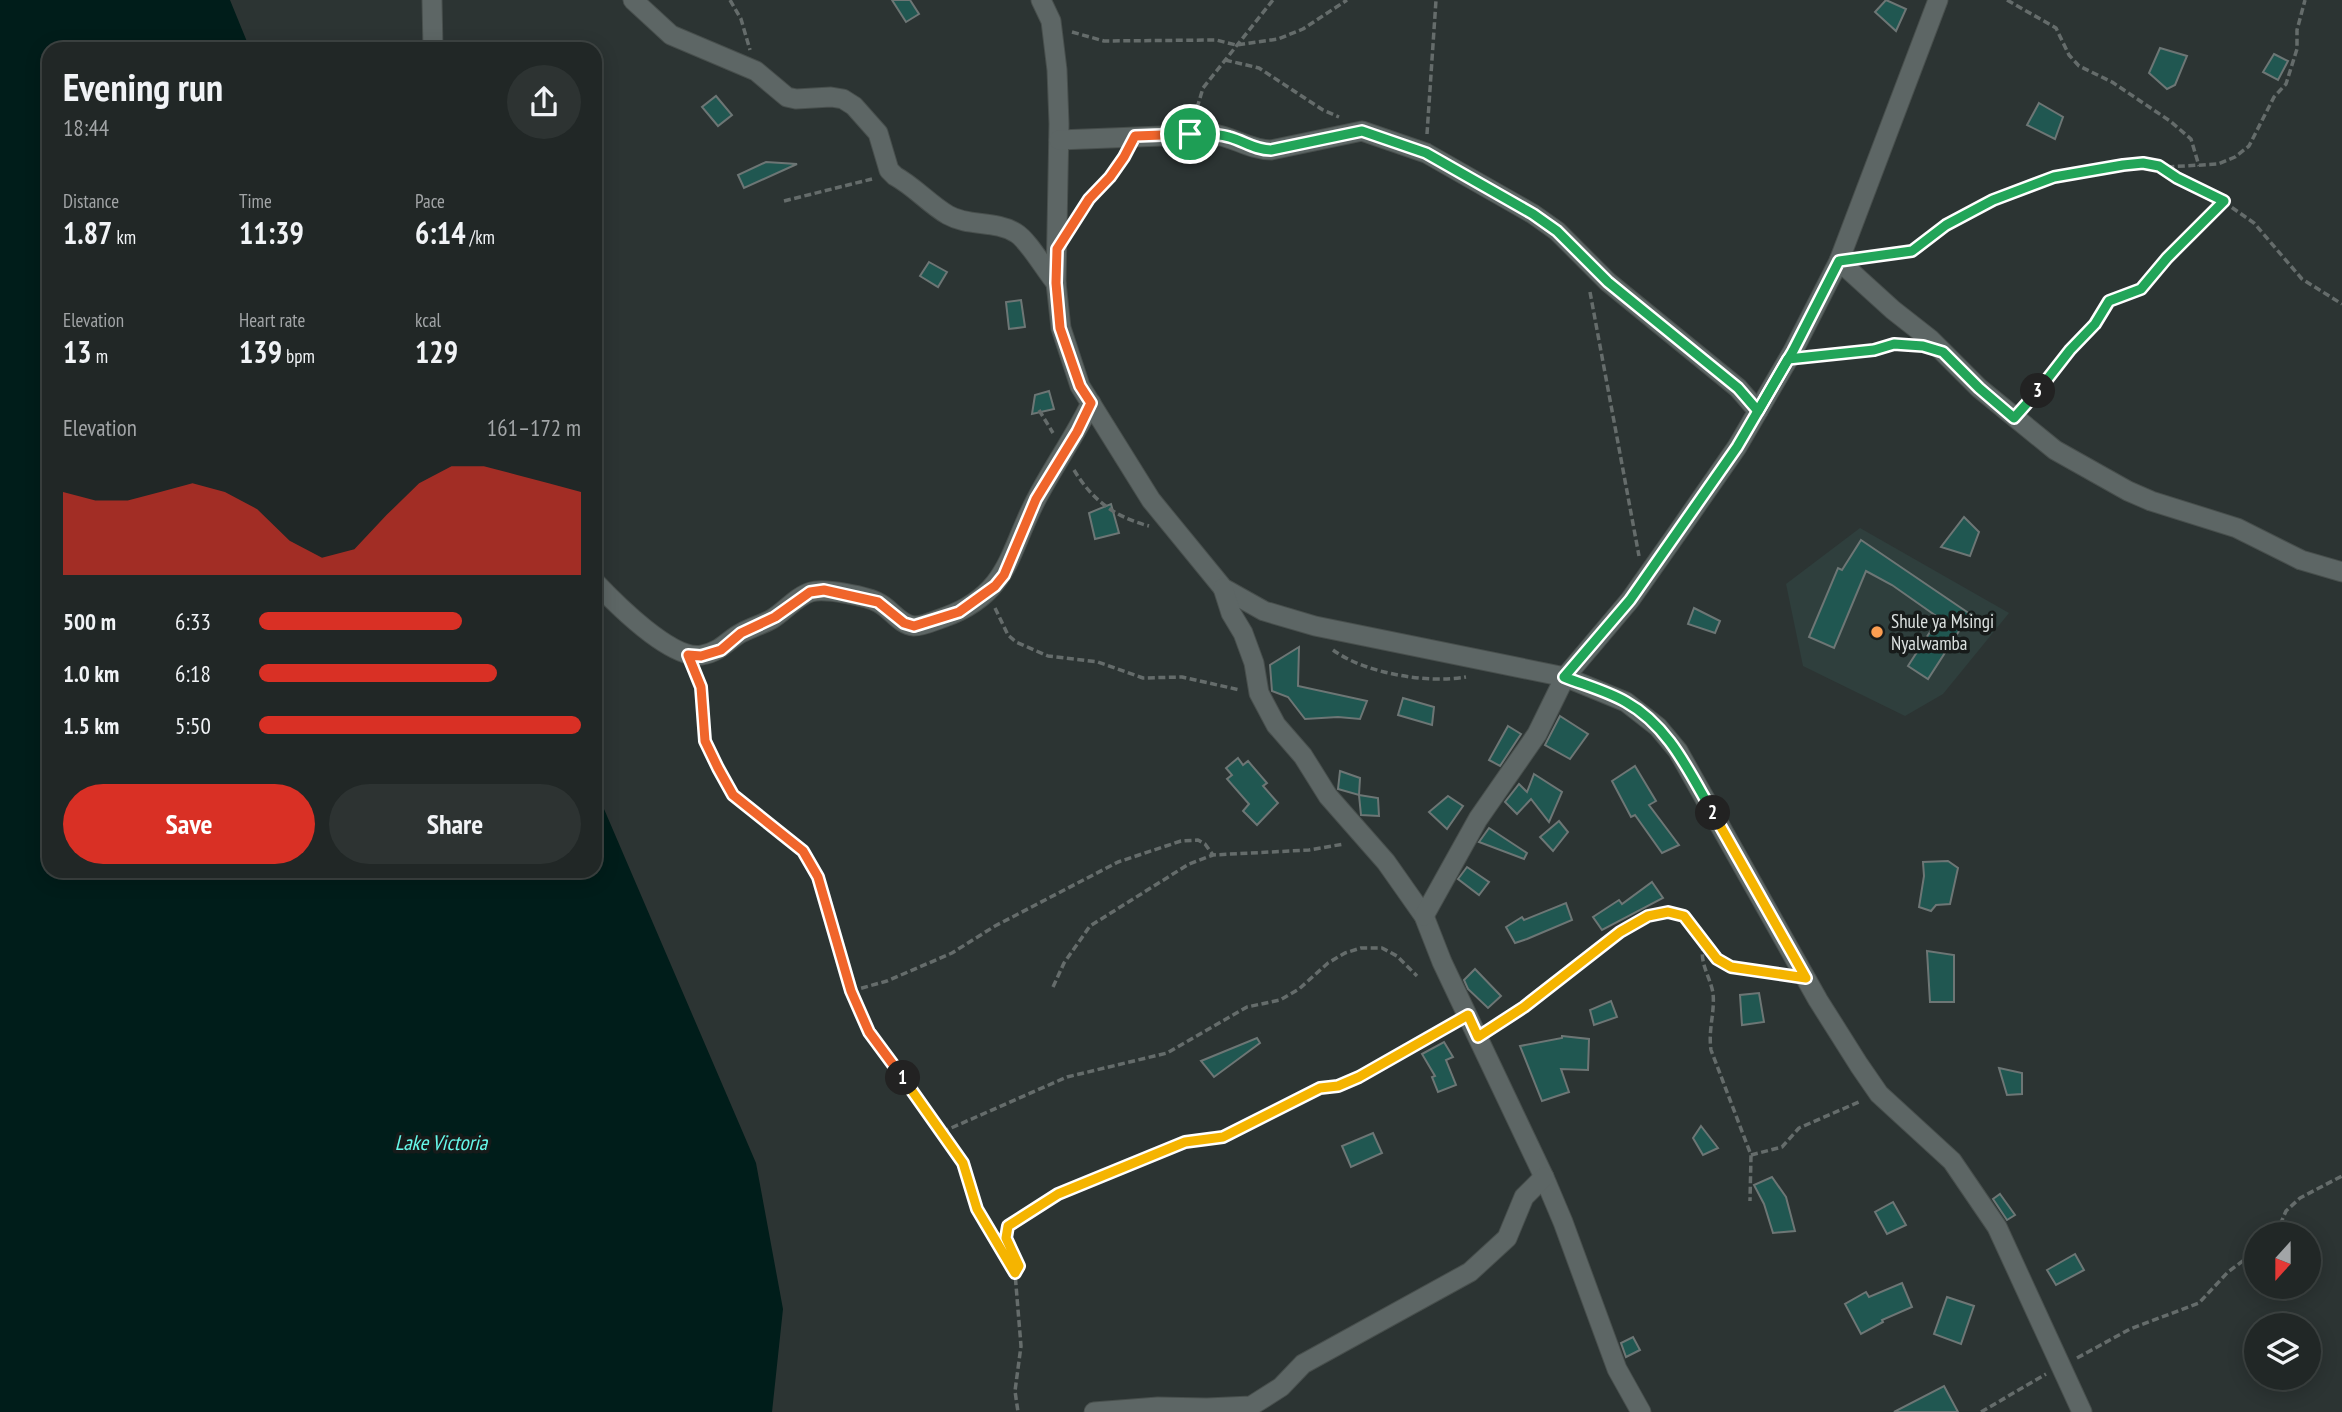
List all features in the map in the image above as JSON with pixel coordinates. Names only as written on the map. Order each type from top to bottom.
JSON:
[{"type":"street","points":[[432,0],[433,42]]},
{"type":"street","points":[[633,0],[671,36],[756,71],[787,97],[831,97],[843,99],[854,106],[878,132],[889,170],[895,176],[959,220],[1000,226],[1016,232],[1028,243],[1038,261],[1056,283]]},
{"type":"street","points":[[1041,0],[1051,21],[1057,70],[1059,140],[1056,283],[1060,328],[1080,386],[1151,500],[1223,588],[1264,611],[1315,626],[1564,677],[1626,702],[1658,727],[1678,751],[1806,978],[1879,1094],[1952,1161],[1997,1227],[2081,1412]]},
{"type":"street","points":[[1424,916],[1478,819],[1536,734],[1564,677],[1644,579],[1737,447],[1788,359],[1839,261],[1938,0]]},
{"type":"street","points":[[1059,140],[1221,135],[1259,150],[1271,150],[1362,131],[1426,153],[1533,214],[1557,231],[1608,282],[1738,388],[1758,411]]},
{"type":"street","points":[[1839,261],[1930,339],[1979,388],[2055,450],[2128,491],[2237,528],[2301,561],[2342,572]]},
{"type":"street","points":[[602,590],[615,604],[650,631],[688,655],[701,656],[721,650],[741,633],[775,617],[810,592],[824,590],[878,602],[904,623],[914,626],[959,612],[987,593],[1004,575],[1036,499],[1065,453],[1091,403]]},
{"type":"street","points":[[1223,588],[1230,613],[1243,633],[1254,663],[1259,693],[1276,725],[1303,756],[1328,796],[1366,837],[1424,916],[1544,1177],[1617,1368],[1641,1412]]},
{"type":"street","points":[[1094,1412],[1158,1407],[1251,1406],[1281,1387],[1303,1364],[1470,1272],[1507,1238],[1524,1197],[1544,1177]]},
{"type":"path","points":[[730,0],[741,19],[756,71]]},
{"type":"path","points":[[1190,134],[1203,88],[1273,0]]},
{"type":"path","points":[[1051,21],[1084,37],[1104,41],[1216,40],[1236,45],[1278,39],[1303,29],[1347,0]]},
{"type":"path","points":[[1426,153],[1436,0]]},
{"type":"path","points":[[2007,0],[2056,28],[2069,55],[2079,66],[2112,82],[2170,121],[2191,139],[2199,166]]},
{"type":"path","points":[[1839,261],[1912,251],[1965,213],[2054,177],[2143,163],[2159,166],[2199,166],[2227,161],[2249,146],[2274,97],[2286,84],[2297,49],[2297,30],[2305,0]]},
{"type":"path","points":[[1225,60],[1259,68],[1323,110],[1362,131]]},
{"type":"path","points":[[1057,249],[1089,199],[1124,157],[1135,136]]},
{"type":"path","points":[[2159,166],[2224,201],[2266,234],[2302,279],[2342,304]]},
{"type":"path","points":[[783,201],[895,176]]},
{"type":"path","points":[[2014,418],[2095,324],[2109,301],[2141,289],[2167,258],[2224,201]]},
{"type":"path","points":[[1586,259],[1610,413],[1644,579]]},
{"type":"path","points":[[1788,359],[1874,350],[1905,343]]},
{"type":"path","points":[[1039,410],[1082,482],[1106,507],[1131,521],[1181,536]]},
{"type":"path","points":[[987,593],[1008,635],[1016,642],[1048,656],[1098,662],[1143,678],[1182,677],[1259,693]]},
{"type":"path","points":[[1315,626],[1325,643],[1347,660],[1416,677],[1469,677]]},
{"type":"path","points":[[688,655],[701,687],[705,741],[718,768],[733,795],[803,851],[808,859],[818,877],[851,991],[869,1032],[963,1163],[977,1209],[1015,1273],[1021,1346],[1015,1391],[1018,1412]]},
{"type":"path","points":[[1053,986],[1090,926],[1189,864],[1213,855],[1309,850],[1339,846],[1366,837]]},
{"type":"path","points":[[851,991],[887,981],[952,953],[995,926],[1118,862],[1181,841],[1198,840],[1205,844],[1213,855]]},
{"type":"path","points":[[1478,1037],[1524,1007],[1620,932],[1648,916],[1668,912],[1684,916],[1717,959],[1731,967],[1806,978]]},
{"type":"path","points":[[1704,944],[1702,953],[1713,991],[1708,1031],[1711,1050],[1751,1155],[1750,1200]]},
{"type":"path","points":[[942,1132],[1067,1077],[1167,1053],[1247,1007],[1280,999],[1299,989],[1328,962],[1353,950],[1382,948],[1397,956],[1418,976]]},
{"type":"path","points":[[1015,1273],[1019,1266],[1006,1238],[1008,1226],[1058,1194],[1185,1142],[1223,1137],[1320,1088],[1338,1086],[1359,1077],[1468,1015]]},
{"type":"path","points":[[1751,1155],[1783,1147],[1799,1128],[1879,1094]]},
{"type":"path","points":[[2282,1222],[2287,1211],[2300,1198],[2342,1176]]},
{"type":"path","points":[[1981,1412],[2029,1381],[2061,1367],[2130,1329],[2199,1303],[2228,1272],[2244,1260]]},
{"type":"shaded area","points":[[1860,528],[2009,613],[1943,694],[1905,716],[1803,666],[1786,584]]},
{"type":"water","name":"Lake Victoria","points":[[0,0],[230,0],[247,42],[42,42],[42,878],[602,878],[602,804],[756,1163],[783,1309],[772,1412],[0,1412]]},
{"type":"building","points":[[892,0],[910,0],[919,14],[906,22]]},
{"type":"building","points":[[1886,0],[1906,9],[1896,31],[1875,12]]},
{"type":"building","points":[[2160,48],[2187,56],[2175,85],[2167,89],[2149,73]]},
{"type":"building","points":[[2274,54],[2288,61],[2278,80],[2263,72]]},
{"type":"building","points":[[716,96],[732,115],[718,126],[702,107]]},
{"type":"building","points":[[2039,103],[2063,117],[2055,139],[2027,125]]},
{"type":"building","points":[[766,162],[797,164],[744,188],[738,175]]},
{"type":"building","points":[[929,262],[947,272],[938,287],[920,276]]},
{"type":"building","points":[[1021,300],[1025,327],[1009,329],[1006,302]]},
{"type":"building","points":[[1049,391],[1054,409],[1032,414],[1035,395]]},
{"type":"building","points":[[1111,504],[1119,533],[1095,539],[1089,513]]},
{"type":"building","points":[[1964,517],[1979,532],[1970,556],[1941,547]]},
{"type":"building","points":[[1861,540],[1970,614],[1928,679],[1908,666],[1939,618],[1892,585],[1866,571],[1834,648],[1809,637],[1838,568],[1842,570]]},
{"type":"building","points":[[1694,608],[1720,621],[1715,633],[1688,624]]},
{"type":"building","points":[[1299,647],[1298,686],[1367,701],[1360,719],[1305,719],[1288,697],[1272,691],[1270,665]]},
{"type":"building","points":[[1403,698],[1434,707],[1432,725],[1398,715]]},
{"type":"building","points":[[1560,716],[1588,734],[1570,759],[1545,745]]},
{"type":"building","points":[[1508,726],[1521,734],[1500,766],[1489,760]]},
{"type":"building","points":[[1238,758],[1243,765],[1248,761],[1267,783],[1263,786],[1278,803],[1257,825],[1243,811],[1249,804],[1227,779],[1232,775],[1226,768]]},
{"type":"building","points":[[1635,766],[1656,801],[1649,805],[1679,845],[1662,853],[1635,815],[1631,817],[1612,781]]},
{"type":"building","points":[[1340,771],[1360,778],[1359,795],[1338,789]]},
{"type":"building","points":[[1534,774],[1562,792],[1549,822],[1531,799],[1517,814],[1505,802],[1519,784],[1527,792]]},
{"type":"building","points":[[1359,795],[1378,798],[1379,816],[1361,815]]},
{"type":"building","points":[[1448,796],[1463,806],[1447,829],[1429,812]]},
{"type":"building","points":[[1559,821],[1568,832],[1553,851],[1540,837]]},
{"type":"building","points":[[1489,828],[1527,853],[1524,859],[1479,842]]},
{"type":"building","points":[[1948,861],[1958,868],[1950,904],[1936,905],[1931,911],[1919,907],[1924,876],[1923,862]]},
{"type":"building","points":[[1467,867],[1489,882],[1479,895],[1458,879]]},
{"type":"building","points":[[1652,882],[1663,898],[1602,930],[1593,917],[1619,900],[1622,904]]},
{"type":"building","points":[[1566,903],[1572,920],[1515,943],[1506,927],[1522,917],[1524,920]]},
{"type":"building","points":[[1927,951],[1954,955],[1954,1002],[1930,1002]]},
{"type":"building","points":[[1475,969],[1501,996],[1488,1008],[1468,989],[1464,980]]},
{"type":"building","points":[[1759,993],[1764,1022],[1742,1025],[1740,995]]},
{"type":"building","points":[[1611,1001],[1617,1017],[1594,1025],[1590,1010]]},
{"type":"building","points":[[1562,1036],[1589,1039],[1588,1070],[1561,1069],[1569,1092],[1542,1101],[1520,1046]]},
{"type":"building","points":[[1257,1038],[1260,1043],[1214,1077],[1201,1061]]},
{"type":"building","points":[[1444,1042],[1453,1057],[1446,1060],[1456,1085],[1438,1092],[1432,1077],[1435,1076],[1422,1054]]},
{"type":"building","points":[[1999,1068],[2022,1073],[2022,1094],[2007,1095]]},
{"type":"building","points":[[1701,1126],[1718,1148],[1703,1155],[1693,1138]]},
{"type":"building","points":[[1373,1133],[1382,1153],[1351,1167],[1342,1146]]},
{"type":"building","points":[[1772,1177],[1786,1197],[1795,1231],[1773,1233],[1764,1204],[1754,1185]]},
{"type":"building","points":[[2000,1194],[2015,1215],[2007,1220],[1993,1199]]},
{"type":"building","points":[[1893,1202],[1906,1225],[1887,1234],[1875,1212]]},
{"type":"building","points":[[2075,1254],[2084,1270],[2056,1285],[2047,1270]]},
{"type":"building","points":[[1902,1283],[1912,1307],[1882,1320],[1883,1322],[1861,1334],[1845,1304],[1866,1292],[1869,1297]]},
{"type":"building","points":[[1947,1297],[1974,1306],[1961,1344],[1934,1334]]},
{"type":"building","points":[[1633,1337],[1640,1350],[1626,1357],[1621,1343]]},
{"type":"building","points":[[1944,1386],[1958,1412],[1894,1412]]},
{"type":"place","name":"Shule ya Msingi Nyalwamba","points":[[1877,632]]},
{"type":"route","points":[[1190,134],[1135,136],[1110,177],[1081,209],[1057,249],[1056,283],[1060,328],[1080,386],[1091,403],[1065,453],[1036,499],[1004,575],[995,586],[959,612],[914,626],[904,623],[878,602],[824,590],[810,592],[775,617],[741,633],[721,650],[701,656],[688,655],[701,687],[705,741],[718,768],[733,795],[803,851],[818,877],[851,991],[869,1032],[963,1163],[977,1209],[1015,1273],[1019,1266],[1006,1238],[1008,1226],[1058,1194],[1185,1142],[1223,1137],[1320,1088],[1338,1086],[1359,1077],[1468,1015],[1478,1037],[1524,1007],[1620,932],[1648,916],[1668,912],[1684,916],[1717,959],[1731,967],[1806,978],[1678,751],[1658,727],[1626,702],[1564,677],[1630,600],[1737,447],[1758,411],[1788,359],[1793,351],[1815,312],[1839,261],[1912,251],[1965,213],[1993,200],[2054,177],[2123,165],[2143,163],[2159,166],[2224,201],[2205,223],[2167,258],[2141,289],[2109,301],[2095,324],[2014,418],[1943,352],[1905,343],[1874,350],[1788,359],[1758,411],[1738,388],[1608,282],[1557,231],[1533,214],[1426,153],[1362,131],[1271,150],[1259,150],[1230,137],[1190,134]]}]
